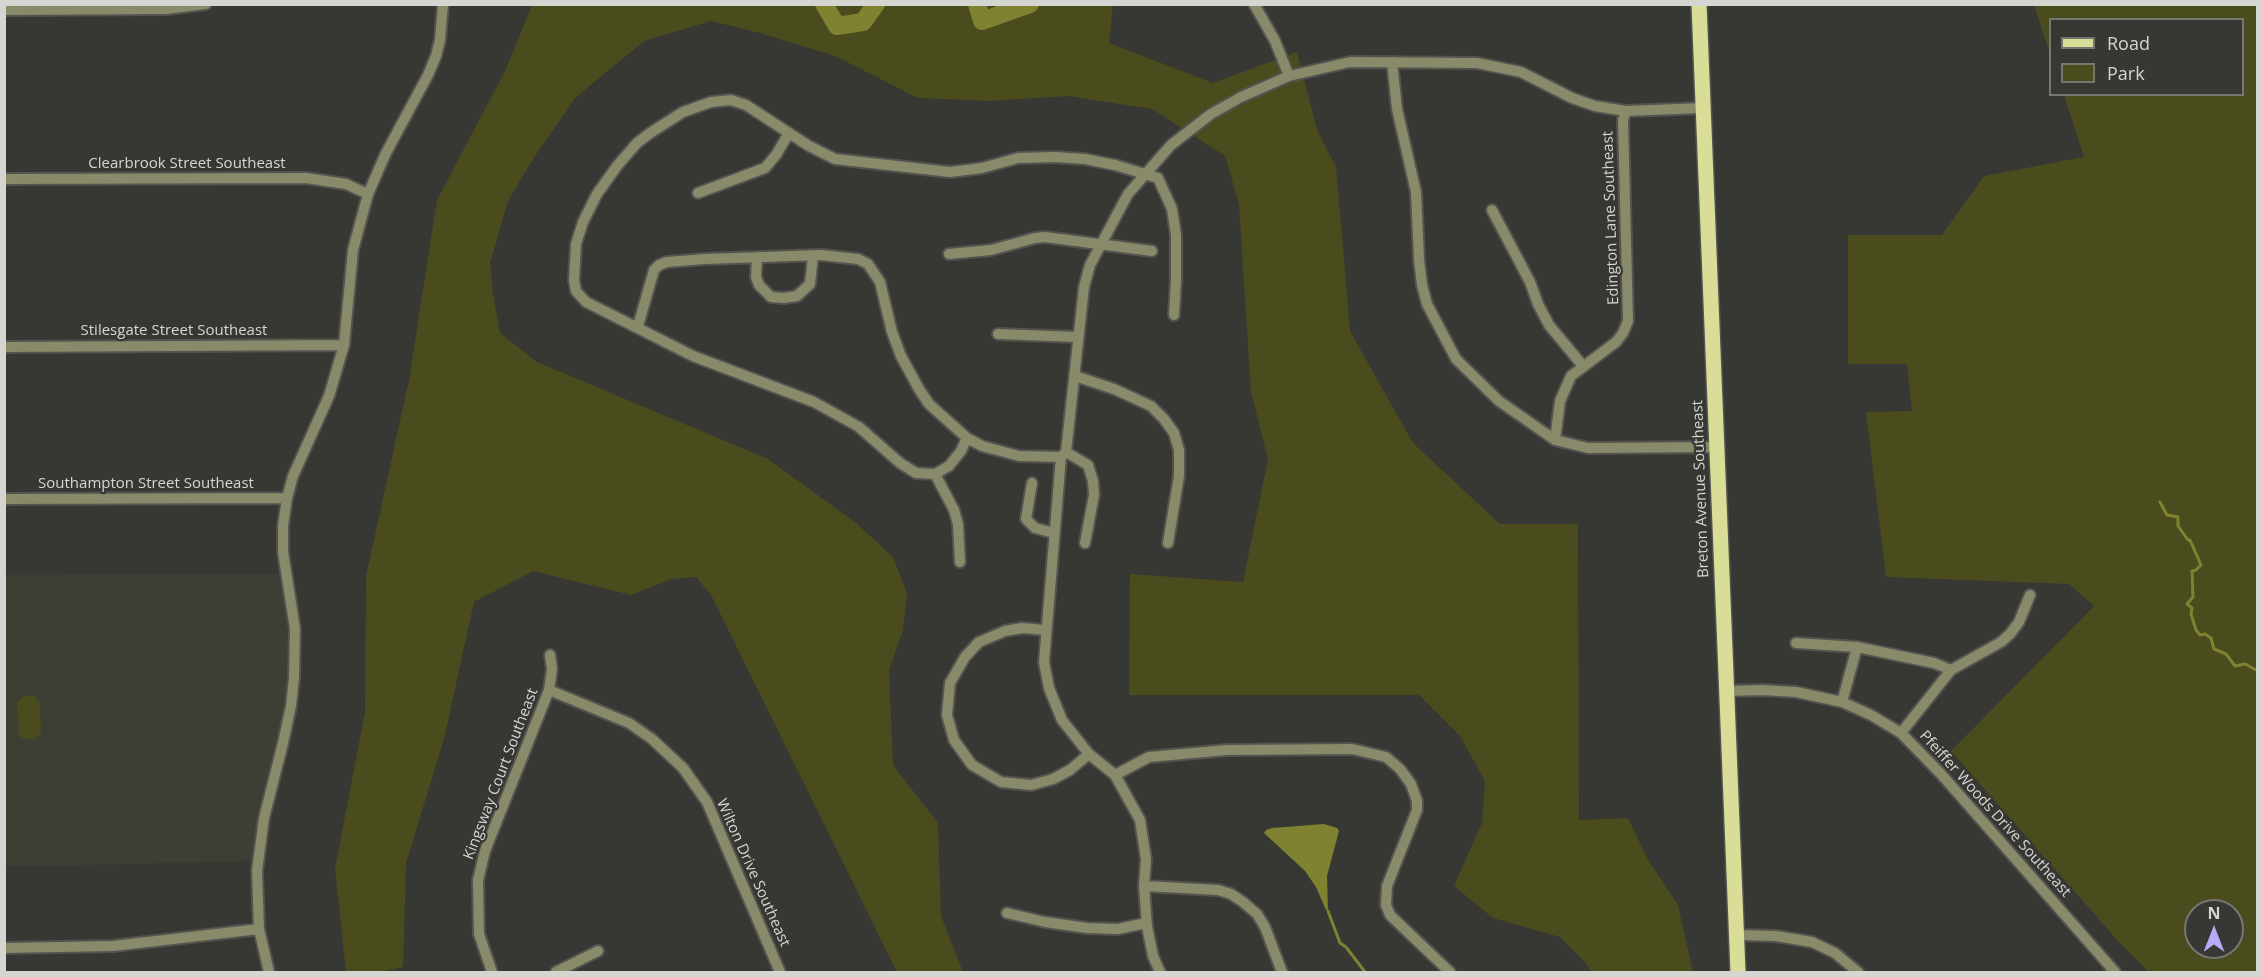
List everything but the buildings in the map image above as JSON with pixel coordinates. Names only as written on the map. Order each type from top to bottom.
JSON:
[{"type":"main road","name":"Breton Avenue Southeast","points":[[1699,4],[1738,972]]},
{"type":"street","points":[[4,10],[166,9],[206,4]]},
{"type":"street","points":[[269,972],[259,929],[257,871],[259,843],[291,706],[294,678],[295,629],[283,552],[283,526],[287,498],[293,476],[329,396],[344,345],[353,250],[368,194],[386,153],[436,56],[440,40],[443,4]]},
{"type":"street","points":[[1254,4],[1275,41],[1289,76]]},
{"type":"street","points":[[1160,972],[1153,956],[1146,923],[1144,886],[1146,859],[1140,820],[1115,775],[1089,754],[1062,720],[1048,688],[1044,662],[1054,532],[1075,376],[1084,287],[1090,265],[1128,194],[1171,146],[1210,114],[1241,97],[1289,76],[1350,62],[1477,63],[1521,72],[1572,98],[1596,106],[1626,111],[1703,108]]},
{"type":"street","points":[[1392,62],[1397,109],[1416,192],[1419,260],[1427,304],[1456,359],[1499,401],[1555,440],[1588,448],[1717,447]]},
{"type":"street","points":[[967,438],[961,451],[949,466],[936,474],[916,473],[900,463],[859,427],[814,402],[693,356],[638,326],[586,302],[576,291],[574,280],[576,244],[582,222],[597,194],[617,166],[650,132],[683,111],[711,102],[730,100],[746,105],[789,133],[836,159],[944,171],[966,171],[1018,158],[1085,159],[1115,165],[1158,178],[1172,209],[1176,235],[1174,315]]},
{"type":"street","name":"Edington Lane Southeast","points":[[1555,440],[1557,416],[1564,387],[1571,376],[1582,366],[1616,342],[1628,321],[1623,120],[1626,111]]},
{"type":"street","points":[[698,193],[765,168],[777,155],[789,133]]},
{"type":"street","name":"Clearbrook Street Southeast","points":[[4,179],[306,178],[346,184],[368,194]]},
{"type":"street","points":[[1492,210],[1530,282],[1549,326],[1582,366]]},
{"type":"street","points":[[949,254],[991,250],[1045,237],[1152,251]]},
{"type":"street","points":[[638,326],[654,270],[659,265],[705,259],[757,257],[813,256],[858,259],[868,264],[880,282],[892,332],[901,356],[929,404],[967,438],[982,446],[1019,456],[1064,455],[1088,465],[1095,495],[1085,543]]},
{"type":"street","points":[[757,257],[756,277],[759,285],[771,297],[784,298],[797,296],[810,284],[813,256]]},
{"type":"street","points":[[998,334],[1078,337]]},
{"type":"street","name":"Stilesgate Street Southeast","points":[[4,346],[344,345]]},
{"type":"street","points":[[1075,376],[1114,389],[1151,406],[1174,433],[1179,450],[1179,476],[1168,543]]},
{"type":"street","points":[[936,474],[954,510],[958,524],[960,562]]},
{"type":"street","points":[[1032,483],[1026,519],[1035,528],[1054,532]]},
{"type":"street","name":"Southampton Street Southeast","points":[[4,499],[287,498]]},
{"type":"street","points":[[1901,733],[1951,670],[2001,642],[2010,634],[2019,622],[2031,595]]},
{"type":"street","points":[[1045,630],[1022,628],[1005,631],[979,642],[965,657],[950,683],[947,716],[954,740],[972,765],[1001,782],[1031,785],[1053,779],[1070,770],[1089,754]]},
{"type":"street","points":[[1796,643],[1857,647],[1934,663],[1951,670]]},
{"type":"street","points":[[1842,702],[1857,647]]},
{"type":"street","name":"Kingsway Court Southeast","points":[[492,972],[479,934],[478,880],[485,851],[549,690],[552,669],[550,655]]},
{"type":"street","name":"Wilton Drive Southeast","points":[[549,690],[629,723],[652,739],[682,768],[707,802],[780,972]]},
{"type":"street","name":"Pfeiffer Woods Drive Southeast","points":[[1727,691],[1796,692],[1842,702],[1871,715],[1901,733],[1941,774],[2115,972]]},
{"type":"street","points":[[1115,775],[1149,757],[1227,750],[1352,749],[1386,757],[1400,769],[1411,784],[1417,801],[1417,810],[1387,886],[1386,905],[1390,915],[1450,972]]},
{"type":"street","points":[[1144,886],[1218,890],[1231,894],[1244,902],[1265,927],[1282,972]]},
{"type":"street","points":[[1007,913],[1045,922],[1087,928],[1118,929],[1146,923]]},
{"type":"street","points":[[4,948],[114,946],[259,929]]},
{"type":"street","points":[[1737,935],[1776,936],[1812,942],[1835,953],[1858,972]]},
{"type":"street","points":[[556,972],[598,951]]},
{"type":"shaded area","points":[[282,574],[289,636],[285,713],[268,778],[251,861],[5,867],[4,575]]},
{"type":"shaded area","points":[[1324,824],[1337,828],[1339,831],[1327,876],[1328,911],[1305,871],[1264,833],[1272,828]]},
{"type":"green space","points":[[532,5],[1113,5],[1109,43],[1213,83],[1297,52],[1317,130],[1336,167],[1350,331],[1413,443],[1500,524],[1578,524],[1579,820],[1628,818],[1647,858],[1678,905],[1693,972],[1591,972],[1585,962],[1560,937],[1493,918],[1454,886],[1482,823],[1485,781],[1460,736],[1419,695],[1129,695],[1130,574],[1243,582],[1268,459],[1251,392],[1239,204],[1225,156],[1152,109],[1068,96],[990,101],[918,98],[835,56],[711,21],[644,41],[575,98],[533,159],[508,201],[490,263],[500,333],[537,362],[768,459],[856,523],[893,557],[907,593],[903,630],[889,670],[893,765],[938,823],[941,916],[963,972],[897,972],[711,595],[696,577],[672,579],[631,595],[533,571],[474,602],[444,739],[406,863],[403,967],[380,972],[346,972],[335,869],[365,712],[366,576],[409,380],[437,200],[505,71]]},
{"type":"green space","points":[[2034,5],[2257,5],[2257,972],[2149,972],[2119,942],[1951,751],[2094,606],[2069,584],[1886,577],[1866,412],[1912,411],[1907,364],[1848,364],[1848,235],[1942,235],[1984,176],[2084,157],[2064,96],[2244,96],[2244,18],[2049,18],[2049,51]]},
{"type":"green space","points":[[33,695],[40,703],[41,733],[33,739],[24,739],[19,734],[17,702],[25,696]]},
{"type":"waterway","points":[[824,4],[837,26],[863,22],[876,4]]},
{"type":"waterway","points":[[977,4],[982,21],[1030,4]]},
{"type":"waterway","points":[[2160,502],[2167,515],[2178,517],[2178,526],[2190,540],[2201,565],[2192,571],[2193,597],[2187,604],[2192,608],[2191,614],[2196,630],[2200,635],[2205,634],[2211,638],[2214,649],[2226,654],[2235,666],[2245,664],[2258,671]]},
{"type":"waterway","points":[[1328,911],[1340,943],[1346,947],[1365,972]]}]
